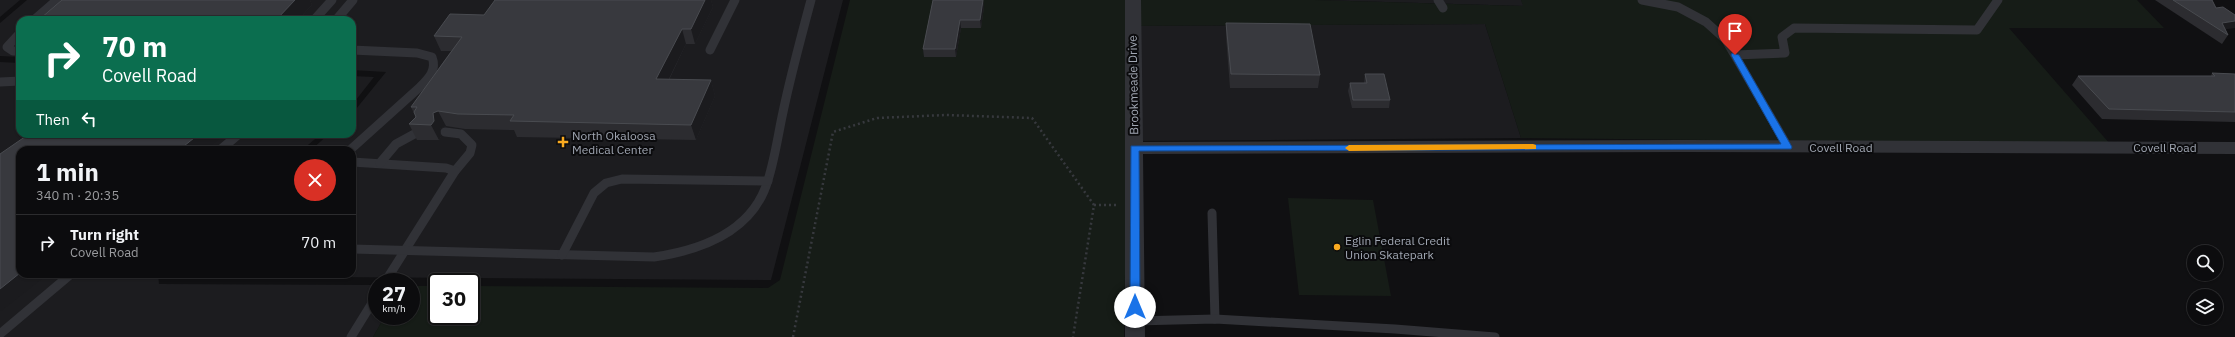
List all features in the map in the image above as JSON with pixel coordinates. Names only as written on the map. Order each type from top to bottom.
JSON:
[{"type":"street","name":"Brookmeade Drive","points":[[1132,0],[1135,329]]},
{"type":"street","name":"Covell Road","points":[[1134,148],[2235,148]]},
{"type":"lane","points":[[39,16],[57,0]]},
{"type":"lane","points":[[318,16],[332,0]]},
{"type":"lane","points":[[339,16],[353,0]]},
{"type":"lane","points":[[710,50],[735,0]]},
{"type":"lane","points":[[356,250],[654,257],[698,250],[742,223],[759,202],[768,181],[792,71],[811,0]]},
{"type":"lane","points":[[1438,0],[1443,8]]},
{"type":"lane","points":[[1642,0],[1676,4],[1706,22],[1726,40],[1788,147]]},
{"type":"lane","points":[[1735,55],[1785,53],[1782,36],[1794,28],[1977,30],[1998,0]]},
{"type":"lane","points":[[16,37],[7,47],[13,51],[16,51]]},
{"type":"lane","points":[[354,146],[433,73],[435,64],[432,57],[417,52],[356,50]]},
{"type":"lane","points":[[0,82],[16,81]]},
{"type":"lane","points":[[380,163],[394,144],[404,136],[418,132]]},
{"type":"lane","points":[[391,273],[455,171],[470,153],[472,145],[468,138],[459,132],[445,132]]},
{"type":"lane","points":[[225,146],[234,138]]},
{"type":"lane","points":[[356,162],[446,168],[455,171]]},
{"type":"lane","points":[[562,255],[594,193],[602,185],[610,181],[622,179],[768,181]]},
{"type":"lane","points":[[1212,213],[1215,319]]},
{"type":"lane","points":[[0,334],[67,278]]},
{"type":"lane","points":[[350,337],[368,308]]},
{"type":"lane","points":[[1135,329],[1215,319],[1395,329],[1495,337]]},
{"type":"path","points":[[793,337],[833,132],[877,118],[946,114],[1032,118],[1094,205],[1073,337]]},
{"type":"shaded area","points":[[0,0],[20,0],[0,17]]},
{"type":"shaded area","name":"North Okaloosa Medical Center","points":[[27,0],[843,0],[771,280],[480,278],[480,273],[428,273],[428,278],[420,278],[420,273],[368,273],[368,277],[356,277],[356,146],[316,146],[324,138],[356,138],[356,109],[386,72],[356,70],[356,16],[16,16],[16,57],[0,56],[0,23]]},
{"type":"shaded area","points":[[850,0],[1315,0],[1523,6],[1521,0],[2137,0],[2164,28],[2009,28],[2110,144],[1521,138],[1485,24],[1129,26],[1124,337],[373,337],[380,325],[420,325],[420,286],[428,286],[428,325],[480,325],[480,286],[768,288],[780,280]]},
{"type":"shaded area","points":[[1315,0],[1521,0],[1524,6]]},
{"type":"shaded area","points":[[1485,24],[1521,138],[1127,141],[1129,26]]},
{"type":"shaded area","points":[[0,62],[16,63],[16,138],[316,138],[307,146],[16,146],[16,278],[158,278],[159,284],[368,285],[368,325],[380,325],[373,337],[0,337]]},
{"type":"shaded area","points":[[356,76],[374,77],[356,100]]},
{"type":"shaded area","name":"Eglin Federal Credit Union Skatepark","points":[[1288,198],[1373,200],[1391,296],[1299,295]]},
{"type":"building","points":[[62,0],[295,0],[280,16],[43,16]]},
{"type":"building","points":[[495,0],[705,0],[691,29],[682,29],[656,79],[711,80],[691,125],[510,121],[514,115],[458,114],[438,111],[433,113],[434,121],[431,125],[409,124],[416,117],[414,112],[417,107],[411,107],[462,37],[434,36],[450,14],[484,15]]},
{"type":"building","points":[[933,0],[983,0],[980,20],[960,20],[955,49],[923,49]]},
{"type":"building","points":[[2173,0],[2212,0],[2216,8],[2223,7],[2235,15],[2235,21],[2222,23],[2228,35]]},
{"type":"building","points":[[1226,23],[1310,24],[1320,75],[1231,74]]},
{"type":"building","points":[[2212,73],[2235,74],[2235,112],[2109,109],[2078,76],[2215,76]]},
{"type":"building","points":[[1365,74],[1384,74],[1390,100],[1353,100],[1350,83],[1367,83]]},
{"type":"building","points":[[23,138],[194,138],[184,146],[16,146],[16,276],[0,289],[0,154]]},
{"type":"slow traffic","points":[[1349,148],[1533,147]]},
{"type":"place","name":"North Okaloosa Medical Center","points":[[563,142]]},
{"type":"place","name":"Eglin Federal Credit Union Skatepark","points":[[1337,247]]},
{"type":"route","points":[[1135,307],[1134,148],[1788,147],[1735,55]]}]
